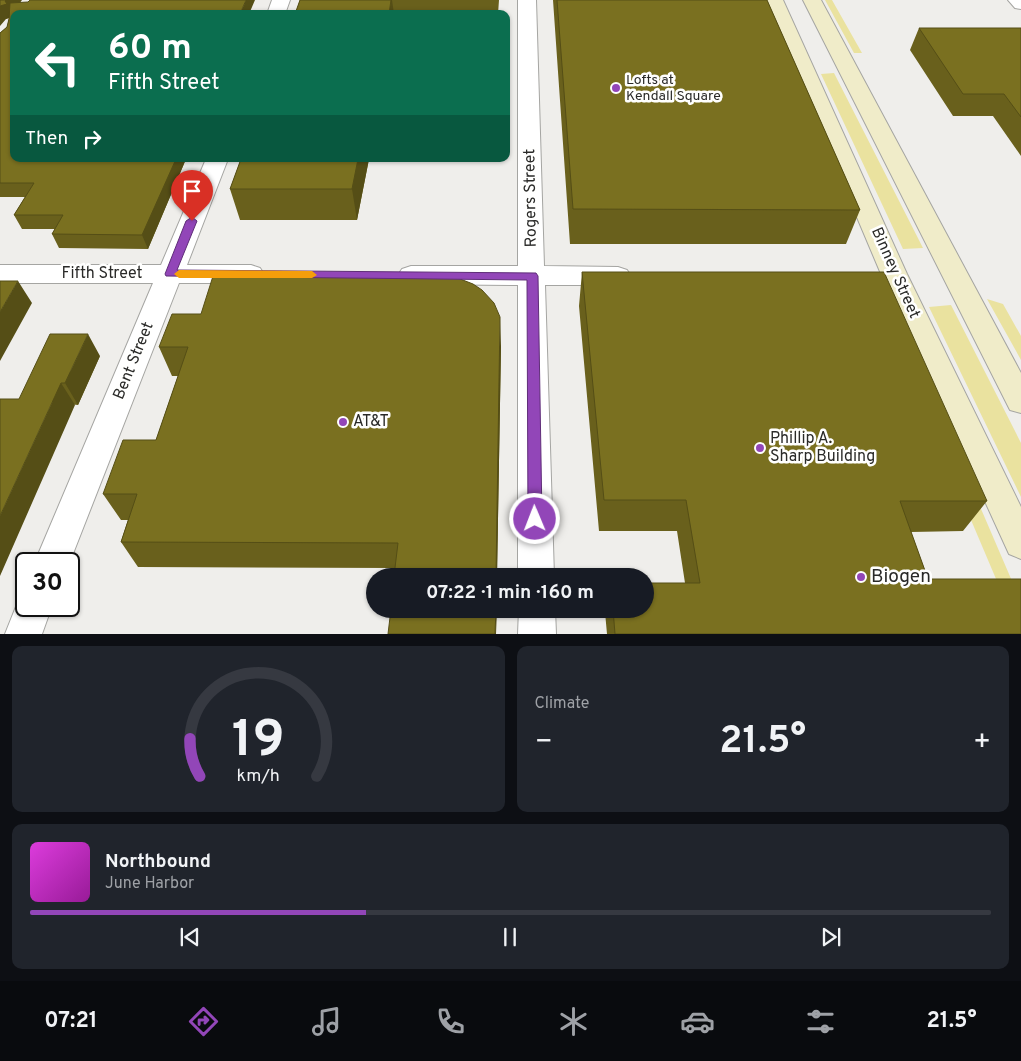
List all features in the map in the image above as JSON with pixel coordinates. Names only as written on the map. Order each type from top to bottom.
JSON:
[{"type":"main road","name":"Binney Street","points":[[774,0],[894,274],[1021,544]]},
{"type":"main road","points":[[812,0],[1021,401]]},
{"type":"street","name":"Rogers Street","points":[[527,0],[536,568]]},
{"type":"street","points":[[1017,0],[1021,4]]},
{"type":"street","name":"Bent Street","points":[[57,552],[216,162]]},
{"type":"street","name":"Fifth Street","points":[[0,274],[277,274]]},
{"type":"street","points":[[866,275],[894,274]]},
{"type":"street","points":[[386,275],[639,276]]},
{"type":"street","points":[[23,634],[30,617]]},
{"type":"street","points":[[537,618],[537,634]]},
{"type":"shaded area","points":[[825,0],[832,0],[862,53],[854,53]]},
{"type":"shaded area","points":[[834,73],[923,248],[903,249],[821,74]]},
{"type":"shaded area","points":[[987,299],[1003,304],[1021,336],[1021,360]]},
{"type":"shaded area","points":[[951,305],[1021,443],[1021,497],[929,307]]},
{"type":"shaded area","points":[[881,308],[896,311],[1021,602],[1019,633]]},
{"type":"building","points":[[0,0],[6,0],[7,4],[0,6]]},
{"type":"building","points":[[30,0],[246,0],[242,10],[10,10],[10,162],[175,162],[142,235],[52,234],[63,215],[14,215],[34,183],[0,183],[0,33],[7,27],[10,3],[28,2]]},
{"type":"building","points":[[300,0],[391,0],[390,10],[296,10]]},
{"type":"building","name":"Lofts at Kendall Square","points":[[557,0],[767,0],[860,210],[573,209]]},
{"type":"building","points":[[919,28],[1021,28],[1021,117],[1004,94],[963,94]]},
{"type":"building","points":[[240,162],[357,162],[352,189],[230,189]]},
{"type":"building","name":"Phillip A. Sharp Building","points":[[582,272],[884,272],[987,501],[900,501],[928,579],[1021,579],[1021,634],[615,634],[614,618],[654,618],[654,583],[700,583],[686,500],[604,500]]},
{"type":"building","name":"AT&T","points":[[214,273],[441,274],[473,284],[482,290],[494,303],[500,317],[496,568],[395,568],[398,543],[121,542],[137,494],[103,494],[123,440],[156,440],[188,347],[159,347],[172,314],[201,314]]},
{"type":"building","points":[[0,281],[18,281],[0,312]]},
{"type":"building","points":[[50,334],[88,334],[65,383],[61,383],[0,516],[0,399],[19,399]]},
{"type":"building","points":[[390,618],[496,618],[495,634],[388,634]]},
{"type":"slow traffic","points":[[179,274],[312,275]]},
{"type":"place","name":"Lofts at Kendall Square","points":[[616,88]]},
{"type":"place","name":"AT&T","points":[[343,422]]},
{"type":"place","name":"Phillip A. Sharp Building","points":[[760,448]]},
{"type":"place","name":"Biogen","points":[[861,577]]},
{"type":"route","points":[[192,221],[170,274],[532,276],[535,519]]}]
